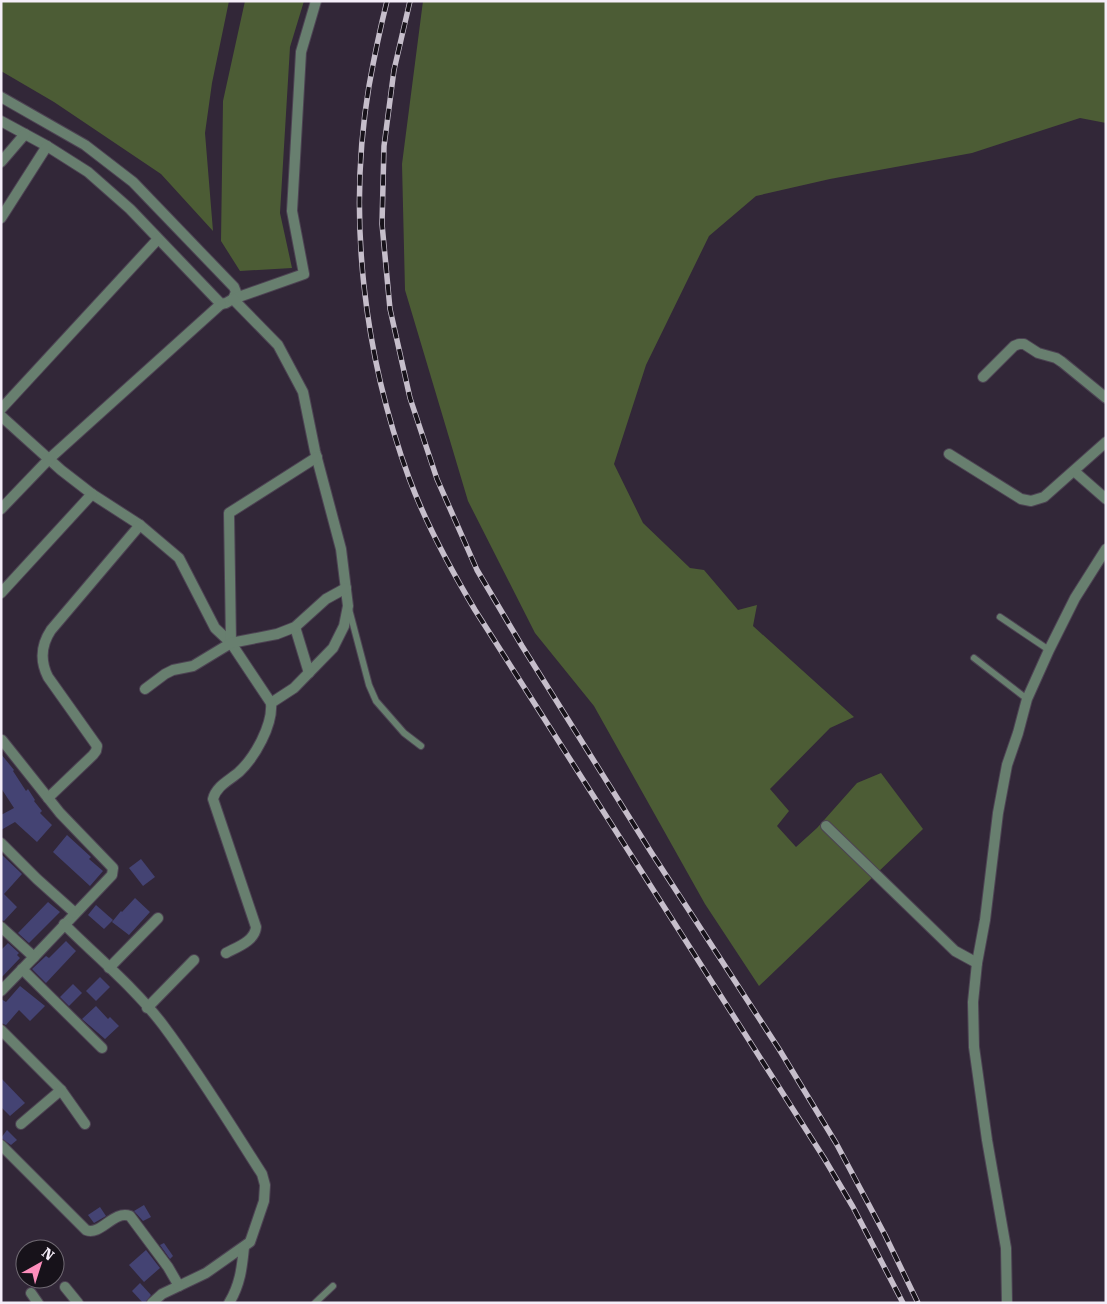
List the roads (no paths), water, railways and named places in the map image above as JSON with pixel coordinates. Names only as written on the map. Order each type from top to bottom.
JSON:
[{"type":"street","points":[[1,509],[49,458],[221,304],[226,304],[233,299],[304,274],[292,211],[301,52],[316,1]]},
{"type":"street","points":[[1,97],[85,145],[134,182],[234,287],[236,292],[233,299]]},
{"type":"street","points":[[1,121],[47,146],[88,172],[130,209],[221,304]]},
{"type":"street","points":[[1,162],[25,134]]},
{"type":"street","points":[[1,218],[47,146]]},
{"type":"street","points":[[1,409],[158,239]]},
{"type":"street","points":[[233,299],[278,345],[303,392],[340,549],[348,606],[344,626],[333,648],[294,688],[271,703]]},
{"type":"street","points":[[983,377],[1014,346],[1024,344],[1038,353],[1056,358],[1106,398]]},
{"type":"street","points":[[1,416],[92,494],[140,525],[179,558],[215,628],[231,643],[271,703],[272,710],[256,754],[240,771],[217,790],[213,798],[256,927],[256,932],[252,937],[226,953]]},
{"type":"street","points":[[950,454],[1021,499],[1031,501],[1044,496],[1106,442]]},
{"type":"street","points":[[231,643],[229,513],[317,457]]},
{"type":"street","points":[[1074,471],[1106,499]]},
{"type":"street","points":[[1,593],[92,494]]},
{"type":"street","points":[[48,798],[93,756],[97,746],[48,677],[42,655],[44,645],[51,630],[140,525]]},
{"type":"street","points":[[1006,1303],[1006,1248],[987,1140],[974,1047],[973,1002],[977,963],[985,920],[998,812],[1007,765],[1027,699],[1075,598],[1106,549]]},
{"type":"street","points":[[145,689],[165,674],[173,670],[192,666],[231,643],[270,636],[296,627],[326,598],[346,588]]},
{"type":"street","points":[[296,627],[309,673]]},
{"type":"street","points":[[1,991],[112,875],[113,868],[70,825],[2,740]]},
{"type":"street","points":[[826,826],[955,951],[977,963]]},
{"type":"street","points":[[1,843],[75,913]]},
{"type":"street","points":[[109,968],[158,918]]},
{"type":"street","points":[[64,924],[162,1024],[211,1094],[262,1174],[265,1185],[264,1201],[252,1238],[244,1247],[206,1274],[162,1294],[152,1303]]},
{"type":"street","points":[[1,926],[34,957]]},
{"type":"street","points":[[147,1008],[194,960]]},
{"type":"street","points":[[22,969],[102,1048]]},
{"type":"street","points":[[1,1030],[61,1090],[85,1124]]},
{"type":"street","points":[[21,1124],[61,1090]]},
{"type":"street","points":[[1,1145],[86,1230],[93,1231],[119,1216],[130,1216],[168,1267],[179,1286]]},
{"type":"street","points":[[229,1303],[236,1291],[241,1275],[244,1247]]},
{"type":"street","points":[[65,1287],[78,1303]]},
{"type":"street","points":[[31,1293],[38,1303]]},
{"type":"lane","points":[[348,606],[369,686],[376,702],[404,733],[421,746]]},
{"type":"lane","points":[[1000,617],[1049,650]]},
{"type":"lane","points":[[974,658],[1027,699]]},
{"type":"lane","points":[[314,1303],[333,1286]]},
{"type":"railway","points":[[387,1],[369,86],[363,135],[360,235],[364,285],[371,334],[393,431],[409,478],[439,546],[475,610],[824,1158],[853,1207],[903,1303]]},
{"type":"railway","points":[[410,1],[394,70],[384,146],[382,224],[390,309],[410,398],[437,479],[477,570],[522,646],[651,852],[779,1049],[836,1143],[885,1235],[918,1303]]}]
